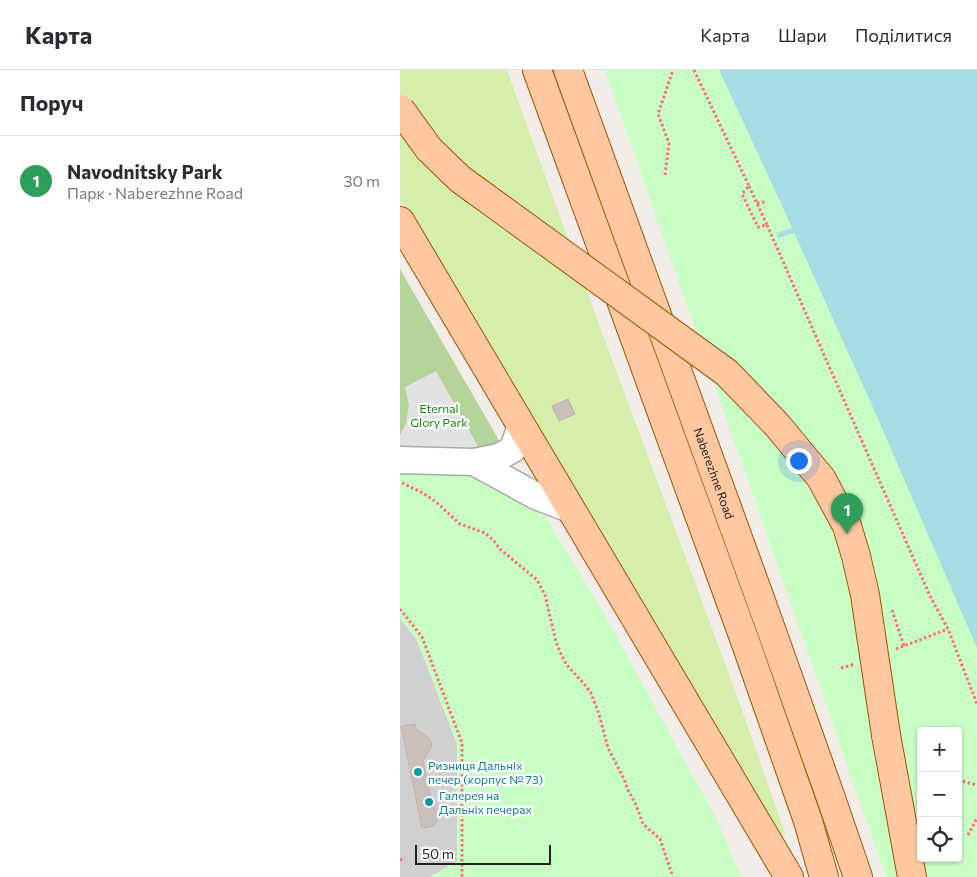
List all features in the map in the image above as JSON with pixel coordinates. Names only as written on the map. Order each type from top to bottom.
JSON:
[{"type":"main road","points":[[536,70],[745,641],[808,821],[824,877]]},
{"type":"main road","name":"Naberezhne Road","points":[[568,70],[770,626],[858,877]]},
{"type":"main road","points":[[400,109],[430,149],[460,179],[726,373],[777,425],[821,478],[847,526],[865,595],[886,735],[912,877]]},
{"type":"main road","points":[[400,221],[789,877]]},
{"type":"lane","points":[[400,460],[474,462],[499,457],[514,449],[521,426]]},
{"type":"lane","points":[[474,462],[536,496],[570,509]]},
{"type":"path","points":[[665,174],[669,143],[658,114],[673,70]]},
{"type":"path","points":[[694,70],[768,225],[930,596],[948,629],[977,704]]},
{"type":"path","points":[[749,186],[742,194],[758,227],[768,225]]},
{"type":"path","points":[[757,203],[765,202]]},
{"type":"path","points":[[400,483],[423,493],[460,524],[485,533],[500,549],[540,584],[545,595],[560,654],[566,664],[591,693],[608,748],[636,805],[643,824],[660,839],[672,877]]},
{"type":"path","points":[[400,609],[422,637],[462,743],[462,877]]},
{"type":"path","points":[[895,649],[948,629]]},
{"type":"path","points":[[962,781],[977,785]]},
{"type":"path","points":[[968,835],[977,818]]},
{"type":"path","points":[[400,860],[404,858]]},
{"type":"shaded area","points":[[436,371],[479,448],[474,462],[400,460],[400,435],[406,423],[409,405],[405,387]]},
{"type":"shaded area","points":[[400,618],[417,640],[457,744],[457,861],[430,877],[400,877]]},
{"type":"green space","points":[[400,70],[507,70],[736,693],[785,833],[784,838],[781,839],[400,203]]},
{"type":"green space","points":[[605,70],[719,70],[783,208],[878,419],[977,648],[977,877],[886,877]]},
{"type":"green space","name":"Eternal Glory Park","points":[[400,269],[500,442],[499,447],[400,454]]},
{"type":"green space","points":[[400,463],[471,472],[545,516],[601,608],[716,818],[741,877],[430,877],[457,861],[457,744],[417,640],[400,618]]},
{"type":"water","points":[[719,70],[977,70],[977,648],[878,419]]},
{"type":"building","points":[[568,399],[575,414],[559,421],[552,406]]},
{"type":"building","name":"Ризниця Дальніх печер (корпус № 73)","points":[[415,724],[416,729],[430,739],[432,746],[423,761],[429,791],[438,817],[434,826],[422,828],[401,726]]},
{"type":"waterway","points":[[780,235],[794,230]]},
{"type":"place","name":"Navodnitsky Park","points":[[847,534]]},
{"type":"place","name":"Ризниця Дальніх печер (корпус № 73)","points":[[418,772]]},
{"type":"place","name":"Галерея на Дальніх печерах","points":[[429,802]]}]
